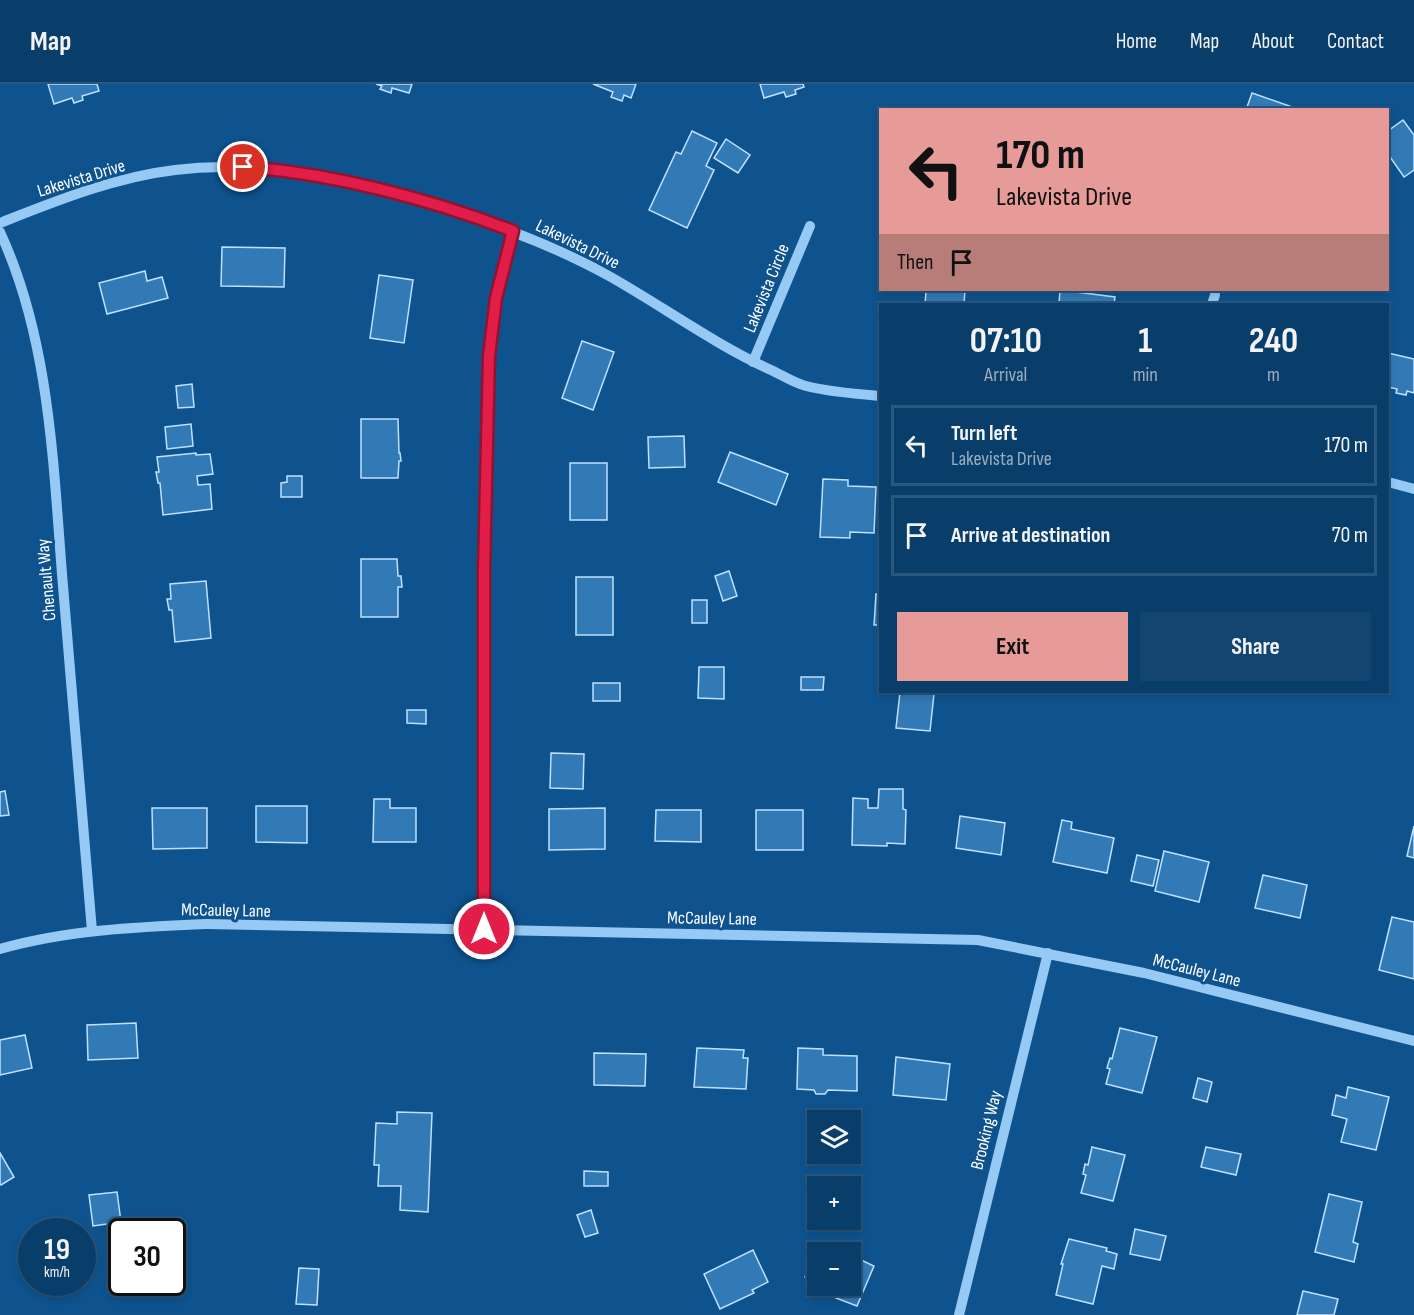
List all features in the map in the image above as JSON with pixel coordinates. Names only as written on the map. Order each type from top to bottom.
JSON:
[{"type":"street","name":"Lakevista Drive","points":[[0,223],[64,198],[118,182],[173,170],[226,166],[278,169],[365,186],[478,217],[513,231],[608,276],[720,345],[805,386],[879,396]]},
{"type":"street","name":"Lakevista Circle","points":[[753,362],[810,226]]},
{"type":"street","points":[[484,929],[484,570],[489,356],[496,298],[513,231]]},
{"type":"street","name":"Chenault Way","points":[[0,232],[13,260],[27,301],[36,341],[51,439],[92,932]]},
{"type":"street","points":[[1389,482],[1414,489]]},
{"type":"street","name":"McCauley Lane","points":[[0,949],[131,927],[207,924],[978,940],[1144,973],[1414,1041]]},
{"type":"street","name":"Brooking Way","points":[[959,1315],[1048,953]]},
{"type":"building","points":[[48,84],[97,84],[99,91],[82,96],[83,100],[74,103],[72,98],[54,104]]},
{"type":"building","points":[[376,84],[412,84],[409,93],[392,88],[391,93],[380,89],[382,86]]},
{"type":"building","points":[[593,84],[636,84],[631,98],[624,95],[622,101],[611,97],[613,92]]},
{"type":"building","points":[[760,84],[803,84],[804,87],[795,90],[796,94],[786,97],[784,92],[764,98]]},
{"type":"building","points":[[1252,93],[1295,108],[1247,108]]},
{"type":"building","points":[[1403,120],[1414,135],[1414,170],[1404,177],[1389,155],[1389,130]]},
{"type":"building","points":[[692,131],[717,143],[706,166],[714,170],[687,228],[649,210],[676,152],[681,154]]},
{"type":"building","points":[[726,139],[750,155],[738,173],[714,158]]},
{"type":"building","points":[[222,247],[285,248],[284,287],[221,286]]},
{"type":"building","points":[[145,271],[147,281],[162,277],[168,298],[107,314],[99,283]]},
{"type":"building","points":[[379,275],[413,280],[404,343],[370,338]]},
{"type":"building","points":[[965,291],[964,303],[925,303],[926,292],[923,292]]},
{"type":"building","points":[[1060,291],[1115,297],[1114,303],[1059,303]]},
{"type":"building","points":[[582,341],[614,352],[593,410],[562,398]]},
{"type":"building","points":[[1389,353],[1414,359],[1414,393],[1407,391],[1406,395],[1396,393],[1397,389],[1389,387]]},
{"type":"building","points":[[192,384],[194,407],[178,408],[176,386]]},
{"type":"building","points":[[361,419],[398,419],[401,461],[399,461],[398,478],[361,478]]},
{"type":"building","points":[[191,424],[193,446],[167,449],[165,427]]},
{"type":"building","points":[[684,436],[685,467],[649,468],[648,437]]},
{"type":"building","points":[[730,452],[788,474],[776,505],[718,482]]},
{"type":"building","points":[[196,453],[196,455],[210,454],[213,474],[197,476],[198,485],[210,484],[212,509],[163,515],[160,483],[158,483],[156,472],[159,472],[157,457]]},
{"type":"building","points":[[570,463],[607,463],[607,520],[570,520]]},
{"type":"building","points":[[287,476],[302,476],[302,497],[281,497],[281,483],[287,482]]},
{"type":"building","points":[[823,479],[848,480],[848,486],[876,487],[874,533],[850,532],[850,538],[820,537]]},
{"type":"building","points":[[361,559],[397,559],[398,576],[401,576],[402,587],[398,587],[398,617],[361,617]]},
{"type":"building","points":[[729,571],[737,596],[723,601],[715,576]]},
{"type":"building","points":[[576,577],[613,577],[613,635],[576,635]]},
{"type":"building","points":[[206,581],[211,638],[175,642],[172,610],[169,610],[167,599],[171,599],[170,584]]},
{"type":"building","points":[[876,594],[879,595],[879,625],[874,625]]},
{"type":"building","points":[[692,600],[707,600],[707,623],[692,623]]},
{"type":"building","points":[[699,667],[724,667],[724,699],[698,698]]},
{"type":"building","points":[[801,677],[824,677],[823,690],[801,690]]},
{"type":"building","points":[[593,683],[620,683],[620,701],[593,701]]},
{"type":"building","points":[[900,693],[934,694],[930,731],[896,728]]},
{"type":"building","points":[[407,710],[426,710],[426,724],[407,723]]},
{"type":"building","points":[[551,753],[584,754],[583,789],[550,788]]},
{"type":"building","points":[[879,789],[903,789],[903,809],[906,810],[905,844],[852,845],[853,798],[868,799],[868,808],[878,808]]},
{"type":"building","points":[[5,791],[9,815],[0,816],[0,792]]},
{"type":"building","points":[[374,799],[390,799],[390,808],[416,808],[416,842],[373,842]]},
{"type":"building","points":[[256,806],[307,806],[307,843],[256,842]]},
{"type":"building","points":[[152,808],[207,808],[207,848],[153,849]]},
{"type":"building","points":[[605,808],[605,849],[549,850],[549,809]]},
{"type":"building","points":[[656,810],[701,810],[701,842],[655,841]]},
{"type":"building","points":[[756,810],[803,810],[803,850],[756,850]]},
{"type":"building","points":[[960,816],[1005,823],[1001,855],[956,848]]},
{"type":"building","points":[[1062,820],[1072,822],[1071,829],[1114,838],[1107,873],[1053,862]]},
{"type":"building","points":[[1414,826],[1414,858],[1407,856]]},
{"type":"building","points":[[1164,851],[1209,862],[1199,902],[1155,891]]},
{"type":"building","points":[[1137,855],[1159,860],[1153,886],[1131,881]]},
{"type":"building","points":[[1263,875],[1307,885],[1300,918],[1255,908]]},
{"type":"building","points":[[1392,917],[1414,922],[1414,979],[1379,970]]},
{"type":"building","points":[[136,1023],[138,1058],[88,1060],[87,1025]]},
{"type":"building","points":[[1120,1028],[1157,1037],[1142,1093],[1106,1084],[1110,1069],[1107,1068],[1110,1058],[1112,1059]]},
{"type":"building","points":[[25,1035],[32,1068],[0,1075],[0,1040]]},
{"type":"building","points":[[697,1048],[744,1050],[743,1058],[748,1058],[746,1089],[694,1087]]},
{"type":"building","points":[[798,1048],[823,1049],[823,1055],[857,1056],[857,1091],[828,1090],[825,1094],[816,1094],[814,1090],[797,1089]]},
{"type":"building","points":[[594,1053],[646,1054],[645,1086],[594,1085]]},
{"type":"building","points":[[896,1057],[950,1064],[946,1100],[893,1095]]},
{"type":"building","points":[[1198,1078],[1212,1082],[1207,1102],[1193,1098]]},
{"type":"building","points":[[1348,1087],[1389,1097],[1376,1150],[1341,1142],[1347,1119],[1332,1115],[1336,1095],[1346,1098]]},
{"type":"building","points":[[397,1112],[432,1113],[428,1212],[400,1210],[401,1186],[378,1186],[379,1165],[374,1165],[376,1123],[397,1124]]},
{"type":"building","points":[[1092,1147],[1125,1155],[1113,1201],[1081,1193],[1086,1175],[1083,1174],[1085,1164],[1088,1165]]},
{"type":"building","points":[[1206,1147],[1241,1154],[1236,1175],[1201,1167]]},
{"type":"building","points":[[0,1153],[14,1177],[1,1185],[0,1184]]},
{"type":"building","points":[[584,1171],[608,1172],[608,1186],[584,1186]]},
{"type":"building","points":[[117,1192],[120,1218],[108,1218],[108,1224],[96,1226],[96,1218],[92,1218],[89,1195]]},
{"type":"building","points":[[1329,1194],[1362,1202],[1353,1242],[1358,1244],[1354,1262],[1315,1252]]},
{"type":"building","points":[[591,1210],[598,1233],[585,1237],[577,1215]]},
{"type":"building","points":[[1135,1229],[1166,1236],[1160,1260],[1130,1254]]},
{"type":"building","points":[[1069,1239],[1107,1248],[1106,1251],[1117,1254],[1114,1269],[1102,1266],[1093,1304],[1056,1295],[1063,1264],[1061,1264]]},
{"type":"building","points":[[753,1250],[768,1282],[752,1290],[754,1293],[720,1309],[704,1274]]},
{"type":"building","points":[[861,1260],[874,1266],[857,1306],[836,1298],[837,1296],[861,1296]]},
{"type":"building","points":[[299,1268],[319,1269],[317,1305],[296,1304]]},
{"type":"building","points":[[1303,1291],[1338,1299],[1334,1315],[1297,1315]]},
{"type":"route","points":[[243,167],[278,169],[365,186],[478,217],[513,231],[496,298],[489,356],[484,570],[484,929]]}]
